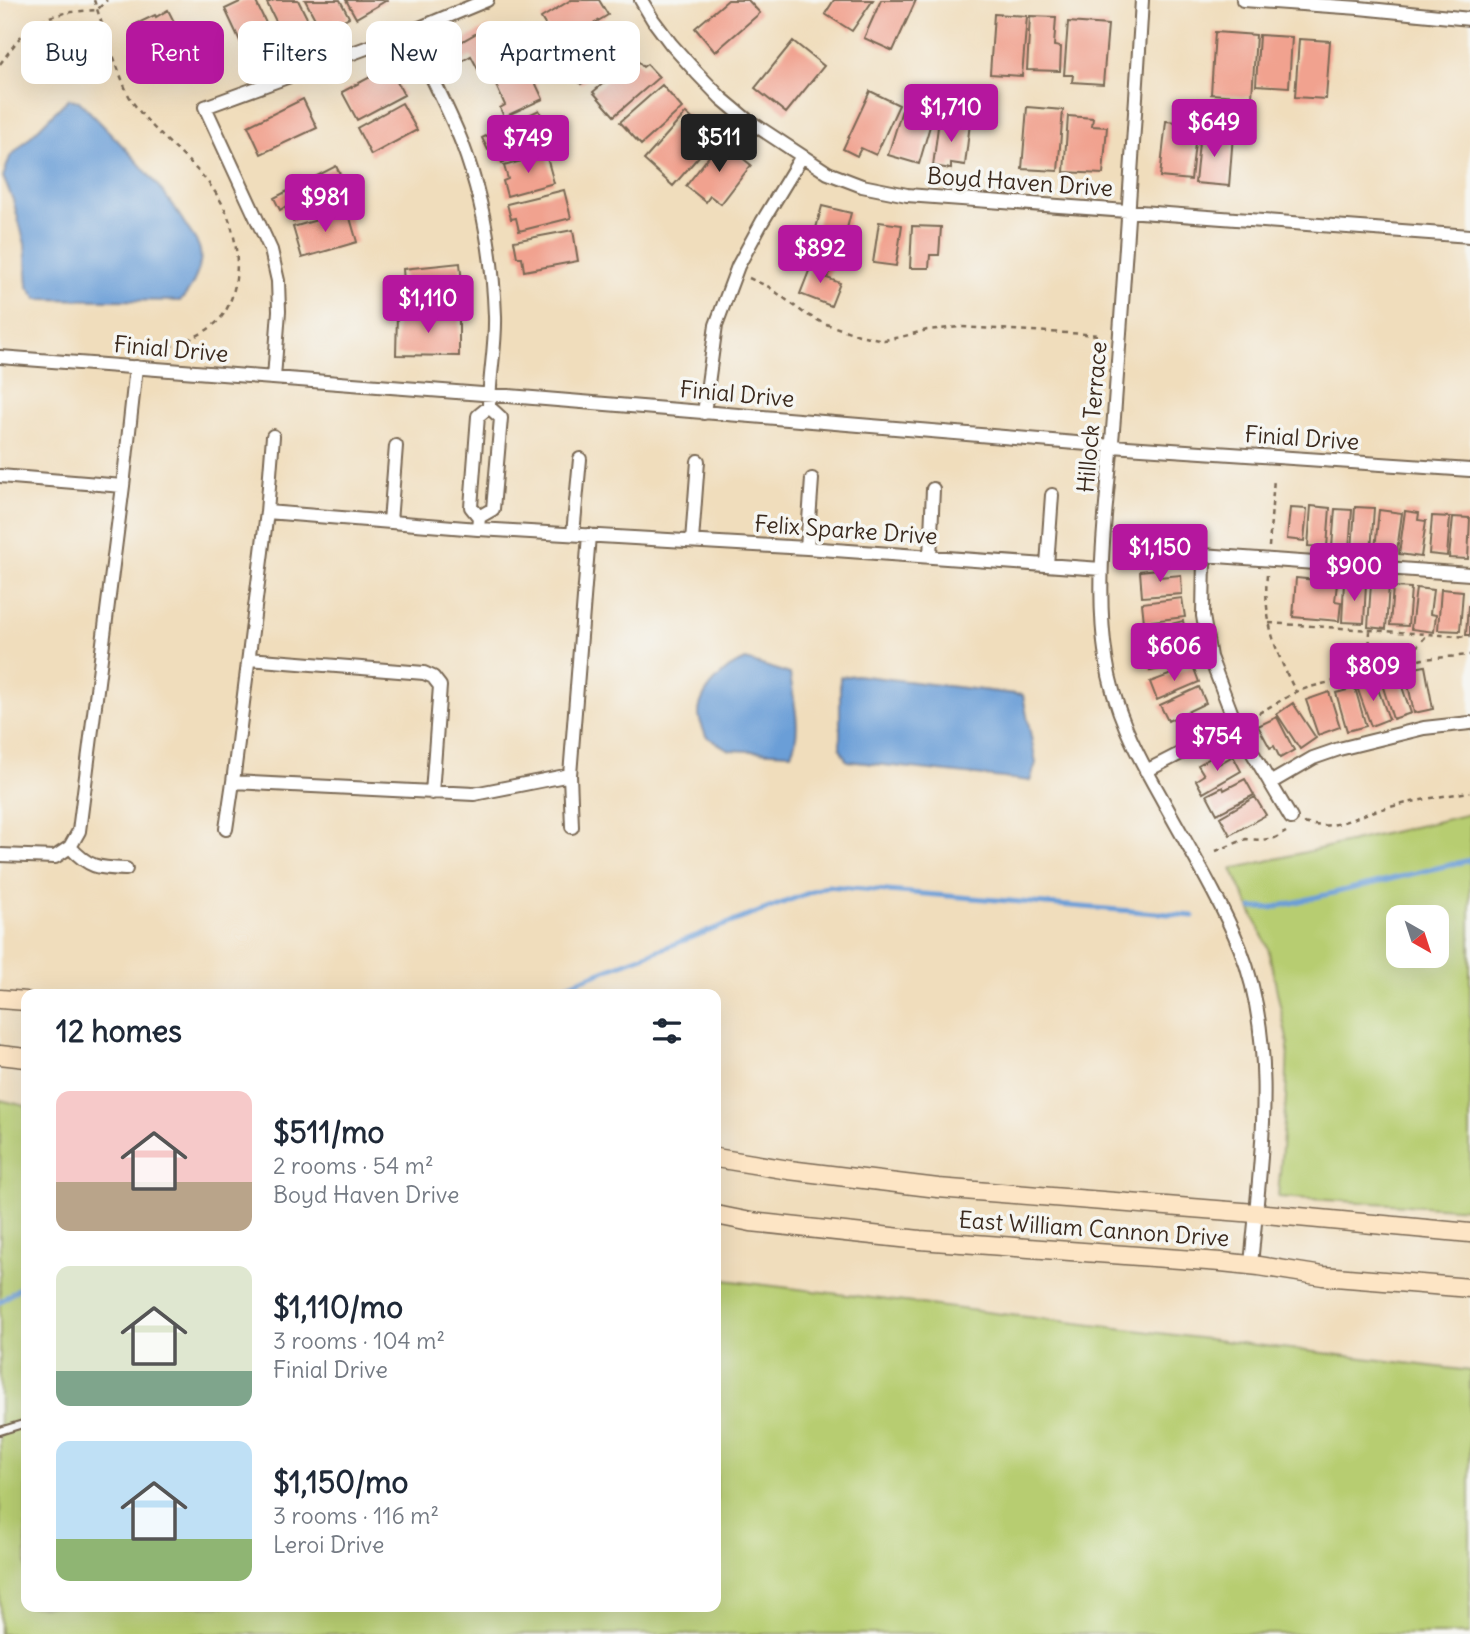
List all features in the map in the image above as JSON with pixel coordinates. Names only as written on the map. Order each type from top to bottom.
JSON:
[{"type":"street","points":[[436,21],[487,0]]},
{"type":"street","name":"Boyd Haven Drive","points":[[641,0],[671,44],[721,98],[746,119],[828,173],[862,187],[907,195],[1470,236]]},
{"type":"street","name":"Hillock Terrace","points":[[1142,0],[1100,598],[1106,659],[1116,704],[1146,771],[1240,948],[1252,989],[1262,1041],[1264,1106],[1251,1265]]},
{"type":"street","points":[[1242,0],[1359,4],[1470,19]]},
{"type":"street","points":[[274,378],[279,312],[278,281],[271,250],[205,107],[366,48]]},
{"type":"street","points":[[434,84],[462,143],[482,206],[489,242],[495,320],[489,401],[478,416],[471,507],[478,523],[493,509],[501,418],[489,401]]},
{"type":"street","points":[[704,413],[716,325],[737,266],[802,156]]},
{"type":"street","name":"Finial Drive","points":[[0,356],[274,378],[489,401],[704,413],[1112,446],[1470,470]]},
{"type":"street","points":[[0,855],[55,857],[70,848],[79,831],[136,367]]},
{"type":"street","points":[[226,829],[267,512],[273,436]]},
{"type":"street","points":[[390,522],[396,446]]},
{"type":"street","points":[[573,534],[580,459]]},
{"type":"street","points":[[692,541],[698,461]]},
{"type":"street","points":[[0,476],[122,486]]},
{"type":"street","points":[[807,548],[812,479]]},
{"type":"street","points":[[930,557],[933,489]]},
{"type":"street","points":[[1047,565],[1052,495]]},
{"type":"street","name":"Felix Sparke Drive","points":[[267,512],[390,522],[478,523],[573,534],[1101,569]]},
{"type":"street","points":[[572,827],[570,775],[589,535]]},
{"type":"street","points":[[1160,552],[1470,574]]},
{"type":"street","points":[[1204,555],[1203,616],[1210,657],[1236,725],[1292,823]]},
{"type":"street","points":[[249,659],[424,673],[433,677],[440,686],[432,793]]},
{"type":"street","points":[[1270,783],[1313,758],[1366,741],[1424,728],[1470,723]]},
{"type":"street","points":[[1146,771],[1236,725]]},
{"type":"street","points":[[233,782],[474,794],[570,775]]},
{"type":"street","points":[[70,848],[82,860],[101,868],[126,869]]},
{"type":"street","points":[[0,999],[21,1001]]},
{"type":"street","points":[[0,1055],[21,1057]]},
{"type":"street","name":"East William Cannon Drive","points":[[721,1159],[938,1188],[1470,1233]]},
{"type":"street","name":"East William Cannon Drive","points":[[721,1215],[751,1222],[920,1240],[1251,1265],[1323,1276],[1470,1288]]},
{"type":"lane","points":[[0,1431],[21,1425]]},
{"type":"path","points":[[94,0],[125,87],[134,103],[153,128],[205,179],[218,196],[228,217],[237,251],[238,270],[224,313],[213,325],[195,337],[172,346]]},
{"type":"path","points":[[0,64],[18,39],[34,24],[76,11],[97,10],[107,0]]},
{"type":"path","points":[[749,278],[769,287],[804,313],[823,323],[884,340],[927,330],[961,327],[1102,335]]},
{"type":"path","points":[[1269,547],[1274,478]]},
{"type":"path","points":[[1268,568],[1266,582],[1269,623],[1278,657],[1296,692]]},
{"type":"path","points":[[1269,623],[1470,637]]},
{"type":"path","points":[[1370,630],[1369,658],[1378,670]]},
{"type":"path","points":[[1401,664],[1428,634]]},
{"type":"path","points":[[1250,718],[1310,687],[1401,664],[1470,654]]},
{"type":"path","points":[[1303,823],[1330,826],[1413,802],[1470,792]]},
{"type":"path","points":[[1216,851],[1246,839],[1275,838],[1292,823]]},
{"type":"green space","points":[[1470,814],[1470,1209],[1278,1197],[1288,1044],[1268,948],[1232,869]]},
{"type":"green space","points":[[0,1100],[21,1105],[21,1612],[721,1612],[721,1280],[1470,1371],[1470,1634],[0,1634]]},
{"type":"water","points":[[68,99],[79,101],[136,160],[174,207],[196,241],[200,253],[199,268],[189,290],[180,301],[37,299],[28,287],[25,244],[13,200],[3,177],[10,157]]},
{"type":"water","points":[[746,660],[790,674],[797,725],[791,753],[729,750],[706,736],[699,714],[704,697],[722,674]]},
{"type":"water","points":[[856,675],[1023,695],[1036,763],[1030,781],[847,761],[840,748],[840,677]]},
{"type":"building","points":[[244,0],[255,0],[265,21],[238,21],[238,37],[225,9]]},
{"type":"building","points":[[274,0],[298,0],[308,21],[276,21],[267,3]]},
{"type":"building","points":[[305,0],[340,0],[349,17],[342,21],[316,21]]},
{"type":"building","points":[[346,0],[387,0],[356,18]]},
{"type":"building","points":[[571,0],[599,0],[608,15],[598,21],[543,21],[541,18]]},
{"type":"building","points":[[728,0],[748,0],[760,13],[715,52],[695,28]]},
{"type":"building","points":[[834,0],[873,0],[852,31],[825,14]]},
{"type":"building","points":[[881,0],[916,0],[893,51],[864,38]]},
{"type":"building","points":[[168,10],[174,21],[142,21],[155,15],[156,17]]},
{"type":"building","points":[[994,14],[1027,16],[1022,76],[990,74]]},
{"type":"building","points":[[1030,16],[1056,17],[1054,46],[1061,47],[1060,71],[1027,70]]},
{"type":"building","points":[[1068,22],[1108,25],[1103,84],[1072,82],[1073,75],[1064,75]]},
{"type":"building","points":[[1215,32],[1256,35],[1252,97],[1211,94]]},
{"type":"building","points":[[476,33],[476,66],[471,56],[462,61],[462,41]]},
{"type":"building","points":[[1259,35],[1292,37],[1289,87],[1256,85]]},
{"type":"building","points":[[1299,39],[1330,41],[1326,99],[1295,97]]},
{"type":"building","points":[[793,41],[824,66],[786,113],[755,88]]},
{"type":"building","points":[[640,64],[643,67],[647,64],[659,77],[614,116],[593,92],[602,84],[640,84]]},
{"type":"building","points":[[366,79],[366,84],[398,84],[404,95],[357,120],[342,92]]},
{"type":"building","points":[[495,84],[536,84],[543,99],[504,117],[500,108],[505,105]]},
{"type":"building","points":[[662,85],[682,108],[641,145],[620,122]]},
{"type":"building","points":[[870,91],[899,105],[876,155],[861,148],[857,156],[843,149]]},
{"type":"building","points":[[303,99],[317,128],[261,154],[248,126]]},
{"type":"building","points":[[402,103],[417,130],[371,155],[357,128]]},
{"type":"building","points":[[1027,107],[1063,110],[1058,171],[1022,169]]},
{"type":"building","points":[[539,110],[553,138],[502,163],[495,147],[488,150],[482,138]]},
{"type":"building","points":[[902,110],[932,119],[919,164],[888,155]]},
{"type":"building","points":[[686,113],[714,139],[673,186],[644,160]]},
{"type":"building","points":[[1068,116],[1093,118],[1092,126],[1107,127],[1103,174],[1064,172]]},
{"type":"building","points":[[939,119],[970,123],[965,165],[951,163],[951,169],[933,166]]},
{"type":"building","points":[[1166,121],[1197,124],[1191,180],[1160,177]]},
{"type":"building","points":[[1200,132],[1233,135],[1229,186],[1195,183]]},
{"type":"building","points":[[721,141],[751,165],[721,204],[710,196],[706,202],[686,186]]},
{"type":"building","points":[[546,154],[554,183],[507,196],[503,181],[508,179],[504,166]]},
{"type":"building","points":[[336,166],[345,184],[340,186],[344,196],[293,222],[285,207],[280,210],[274,198]]},
{"type":"building","points":[[564,190],[571,218],[519,231],[516,218],[511,219],[507,204]]},
{"type":"building","points":[[822,206],[851,213],[841,251],[832,248],[829,259],[809,254]]},
{"type":"building","points":[[348,211],[357,242],[302,258],[293,227]]},
{"type":"building","points":[[879,222],[902,225],[896,266],[873,263]]},
{"type":"building","points":[[912,226],[941,227],[939,255],[930,255],[929,268],[910,268]]},
{"type":"building","points":[[573,230],[578,261],[524,271],[522,257],[517,257],[514,241]]},
{"type":"building","points":[[813,261],[832,268],[827,278],[840,283],[831,306],[800,294]]},
{"type":"building","points":[[460,263],[464,304],[406,309],[403,269]]},
{"type":"building","points":[[397,314],[459,314],[459,356],[396,355]]},
{"type":"building","points":[[1311,506],[1330,508],[1327,547],[1308,546]]},
{"type":"building","points":[[1355,507],[1374,508],[1371,552],[1352,550]]},
{"type":"building","points":[[1290,508],[1307,509],[1304,541],[1287,539]]},
{"type":"building","points":[[1335,509],[1352,510],[1349,549],[1332,547]]},
{"type":"building","points":[[1379,510],[1402,513],[1397,551],[1375,549]]},
{"type":"building","points":[[1405,511],[1419,513],[1418,520],[1426,521],[1421,557],[1399,554]]},
{"type":"building","points":[[1432,516],[1450,517],[1447,556],[1429,554]]},
{"type":"building","points":[[1453,517],[1470,518],[1468,559],[1449,558]]},
{"type":"building","points":[[1158,569],[1159,577],[1181,575],[1182,594],[1142,597],[1140,571]]},
{"type":"building","points":[[1296,578],[1337,584],[1335,601],[1341,602],[1339,621],[1293,617]]},
{"type":"building","points":[[1344,582],[1366,583],[1364,623],[1342,622]]},
{"type":"building","points":[[1371,584],[1389,585],[1386,629],[1368,627]]},
{"type":"building","points":[[1393,587],[1411,588],[1408,626],[1390,625]]},
{"type":"building","points":[[1416,588],[1433,590],[1430,614],[1436,615],[1434,632],[1411,629]]},
{"type":"building","points":[[1441,589],[1463,591],[1460,631],[1438,630]]},
{"type":"building","points":[[1182,598],[1185,617],[1144,622],[1142,603]]},
{"type":"building","points":[[1468,606],[1470,635],[1466,635]]},
{"type":"building","points":[[1183,621],[1188,639],[1145,650],[1140,632]]},
{"type":"building","points":[[1186,646],[1190,663],[1150,671],[1147,654]]},
{"type":"building","points":[[1193,666],[1199,682],[1157,700],[1150,682]]},
{"type":"building","points":[[1425,666],[1433,709],[1414,713],[1405,670]]},
{"type":"building","points":[[1399,678],[1411,713],[1393,719],[1382,684]]},
{"type":"building","points":[[1375,681],[1389,719],[1371,726],[1357,687]]},
{"type":"building","points":[[1199,687],[1206,703],[1168,721],[1160,705]]},
{"type":"building","points":[[1355,688],[1366,726],[1347,731],[1336,693]]},
{"type":"building","points":[[1329,692],[1340,727],[1318,735],[1306,700]]},
{"type":"building","points":[[1293,703],[1316,738],[1300,749],[1277,714]]},
{"type":"building","points":[[1277,717],[1294,750],[1280,758],[1274,746],[1270,748],[1258,726]]},
{"type":"building","points":[[1214,756],[1219,764],[1233,756],[1241,771],[1203,793],[1196,780],[1204,775],[1198,765]]},
{"type":"building","points":[[1245,779],[1254,795],[1217,814],[1207,795]]},
{"type":"building","points":[[1255,797],[1266,815],[1230,835],[1220,817]]},
{"type":"waterway","points":[[1252,908],[1271,908],[1470,860]]},
{"type":"waterway","points":[[556,989],[827,886],[1193,916]]},
{"type":"waterway","points":[[0,1302],[21,1287]]}]
